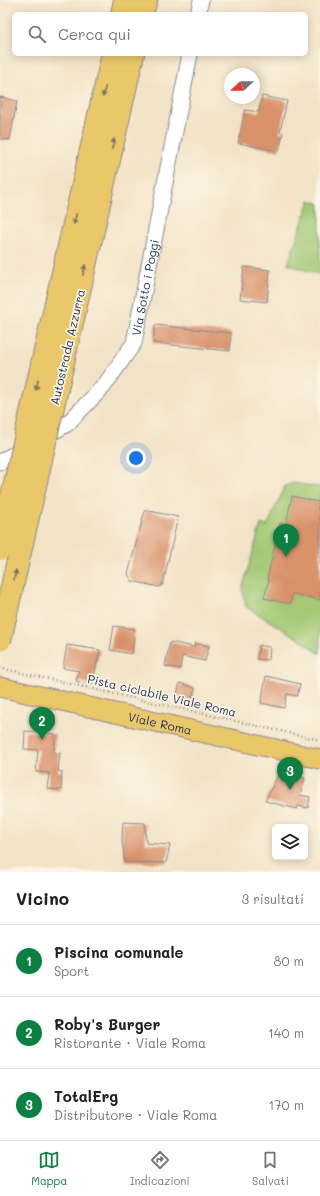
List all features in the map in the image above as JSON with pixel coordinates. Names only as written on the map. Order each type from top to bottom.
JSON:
[{"type":"highway","points":[[122,12],[125,0]]},
{"type":"highway","points":[[143,12],[146,0]]},
{"type":"highway","name":"Autostrada Azzurra","points":[[0,640],[113,56]]},
{"type":"highway","name":"Autostrada Azzurra","points":[[0,549],[56,348],[132,56]]},
{"type":"main road","name":"Viale Roma","points":[[0,687],[320,760]]},
{"type":"street","points":[[198,12],[201,0]]},
{"type":"street","name":"Via Sotto i Poggi","points":[[0,462],[67,424],[104,386],[134,343],[190,56]]},
{"type":"path","name":"Pista ciclabile Viale Roma","points":[[0,668],[320,740]]},
{"type":"green space","points":[[310,200],[320,204],[320,275],[288,264]]},
{"type":"green space","points":[[292,483],[320,487],[320,654],[304,642],[246,607],[242,589],[261,524],[267,526],[285,486]]},
{"type":"building","points":[[262,96],[287,101],[280,132],[283,133],[279,151],[238,143],[245,110],[259,112]]},
{"type":"building","points":[[0,97],[17,101],[10,140],[0,139]]},
{"type":"building","points":[[244,267],[270,270],[267,302],[240,299]]},
{"type":"building","points":[[155,325],[231,333],[230,351],[153,343]]},
{"type":"building","points":[[292,496],[319,502],[317,510],[320,510],[320,600],[292,594],[290,604],[264,598],[280,523],[286,524]]},
{"type":"building","points":[[145,510],[178,517],[163,584],[159,587],[132,581],[128,574]]},
{"type":"building","points":[[114,626],[135,629],[132,654],[110,650]]},
{"type":"building","points":[[170,642],[194,647],[195,643],[209,646],[205,661],[182,656],[180,669],[165,666]]},
{"type":"building","points":[[67,645],[100,650],[92,685],[76,681],[79,671],[63,668]]},
{"type":"building","points":[[259,645],[270,647],[269,660],[257,659]]},
{"type":"building","points":[[266,676],[300,684],[297,696],[287,694],[284,708],[261,703]]},
{"type":"building","points":[[180,683],[195,688],[191,701],[176,697]]},
{"type":"building","points":[[25,731],[55,734],[54,753],[60,753],[58,771],[62,772],[61,790],[47,789],[49,773],[36,772],[38,750],[24,749]]},
{"type":"building","points":[[279,773],[305,778],[300,795],[310,797],[308,808],[298,806],[297,809],[265,801]]},
{"type":"building","points":[[123,822],[145,823],[146,843],[170,845],[166,863],[125,862],[122,841]]},
{"type":"place","name":"Piscina comunale","points":[[286,557]]},
{"type":"place","name":"Roby's Burger","points":[[42,740]]},
{"type":"place","name":"TotalErg","points":[[290,790]]}]
